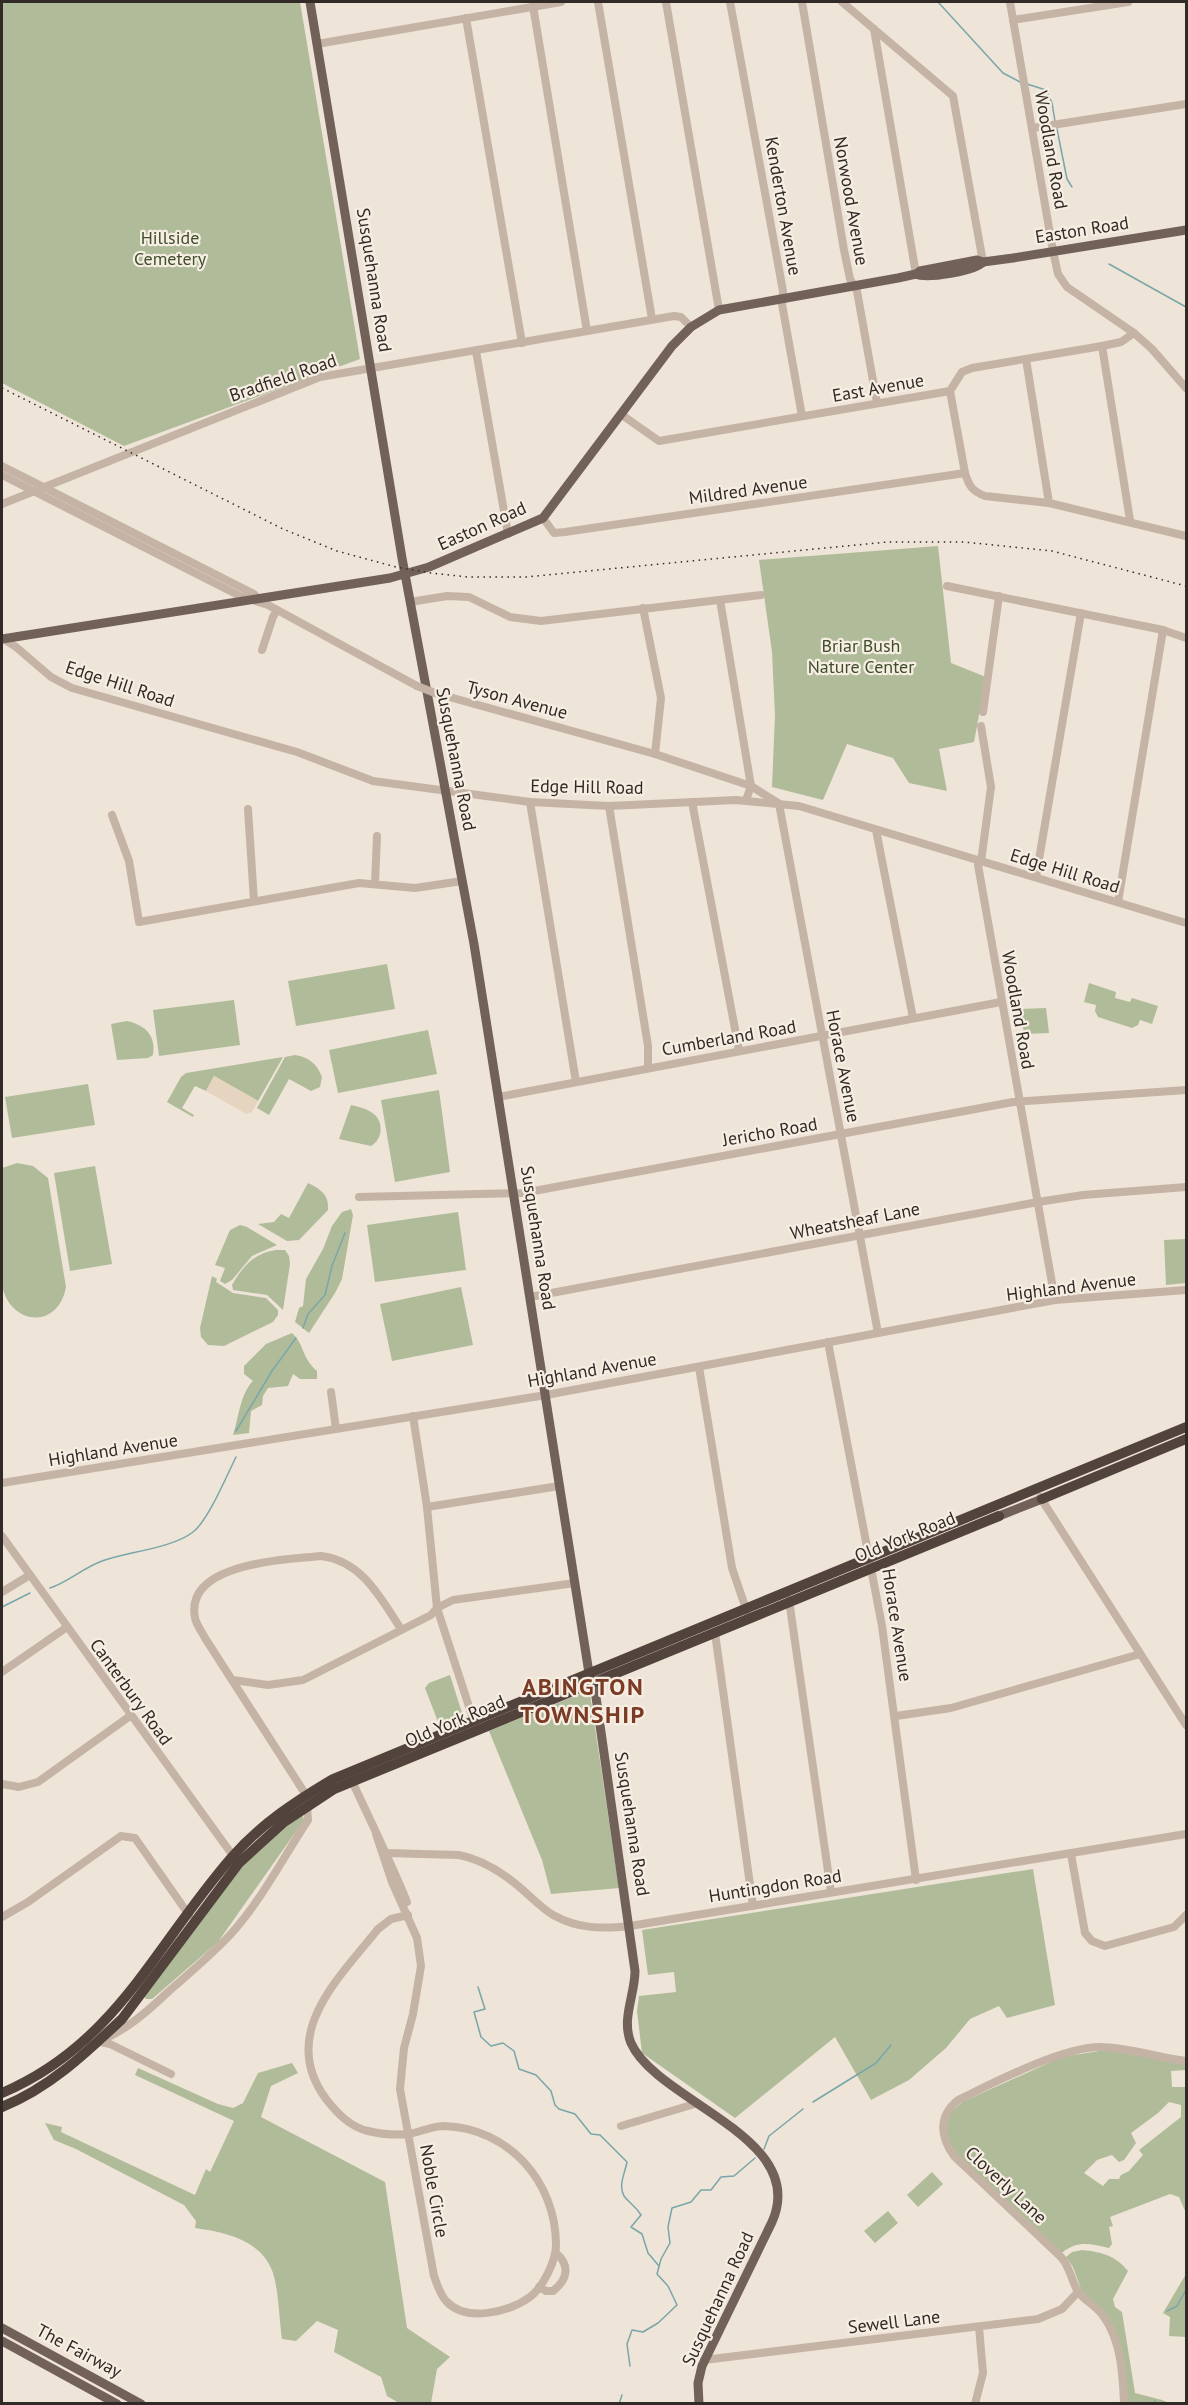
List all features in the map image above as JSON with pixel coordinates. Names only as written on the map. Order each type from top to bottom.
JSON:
[{"type":"highway","name":"Old York Road","points":[[1038,1495],[1186,1427]]},
{"type":"highway","name":"Old York Road","points":[[2,2093],[38,2076],[83,2043],[117,2009],[261,1828],[350,1776],[871,1562],[1186,1439]]},
{"type":"highway","name":"Old York Road","points":[[871,1562],[999,1516]]},
{"type":"highway","name":"Old York Road","points":[[591,1677],[715,1633],[748,1614]]},
{"type":"highway","name":"Old York Road","points":[[2,2106],[33,2092],[59,2075],[122,2019],[191,1917]]},
{"type":"main road","name":"Susquehanna Road","points":[[310,2],[410,602],[462,881],[575,1583],[591,1677],[596,1690],[630,1926],[635,1984],[627,2025],[632,2044],[644,2062],[729,2124],[749,2142],[766,2162],[776,2180],[779,2196],[772,2222],[704,2360],[698,2383],[699,2403]]},
{"type":"main road","name":"Easton Road","points":[[2,639],[406,575],[543,518],[672,346],[691,327],[719,310],[916,274],[922,277],[959,271],[979,267],[983,262],[1186,230]]},
{"type":"main road","name":"Old York Road","points":[[999,1516],[1038,1495]]},
{"type":"main road","name":"The Fairway","points":[[2,2328],[141,2403]]},
{"type":"main road","name":"The Fairway","points":[[2,2341],[117,2403]]},
{"type":"main road","points":[[20,2351],[25,2341]]},
{"type":"street","points":[[317,44],[561,2]]},
{"type":"street","points":[[598,2],[652,319]]},
{"type":"street","points":[[666,2],[719,310]]},
{"type":"street","name":"Kenderton Avenue","points":[[730,2],[802,416]]},
{"type":"street","name":"Norwood Avenue","points":[[802,2],[844,250],[853,286],[857,291],[877,403]]},
{"type":"street","points":[[842,2],[952,96],[983,262]]},
{"type":"street","name":"Woodland Road","points":[[1010,2],[1056,270],[1064,284],[1134,333],[1152,349],[1186,388]]},
{"type":"street","points":[[1013,20],[1128,2]]},
{"type":"street","points":[[533,6],[587,331]]},
{"type":"street","points":[[466,18],[522,343]]},
{"type":"street","points":[[874,29],[916,274]]},
{"type":"street","points":[[1033,128],[1186,104]]},
{"type":"street","name":"Bradfield Road","points":[[2,504],[320,377],[652,319],[681,316],[691,327]]},
{"type":"street","name":"East Avenue","points":[[622,415],[660,441],[950,391],[959,376],[966,370],[1121,342],[1134,333]]},
{"type":"street","points":[[1102,346],[1130,520]]},
{"type":"street","points":[[476,351],[507,534]]},
{"type":"street","points":[[1026,359],[1049,503]]},
{"type":"street","points":[[950,391],[969,486],[985,496],[1049,503],[1130,520],[1186,536]]},
{"type":"street","name":"Tyson Avenue","points":[[2,466],[254,594],[258,600]]},
{"type":"street","name":"Mildred Avenue","points":[[543,518],[554,533],[565,532],[965,473]]},
{"type":"street","name":"Tyson Avenue","points":[[2,475],[240,596],[258,600],[417,686],[655,754],[751,786],[779,804]]},
{"type":"street","points":[[947,586],[1163,630],[1186,638]]},
{"type":"street","points":[[410,602],[447,596],[469,597],[510,617],[541,621],[761,595]]},
{"type":"street","points":[[983,712],[999,596]]},
{"type":"street","points":[[720,600],[751,786],[746,800]]},
{"type":"street","points":[[643,608],[661,698],[655,754]]},
{"type":"street","points":[[262,650],[277,610]]},
{"type":"street","points":[[1036,877],[1081,613]]},
{"type":"street","points":[[1118,902],[1163,630]]},
{"type":"street","name":"Edge Hill Road","points":[[2,639],[16,647],[51,677],[72,688],[297,752],[373,781],[530,802],[609,806],[746,800],[799,806],[1186,923]]},
{"type":"street","name":"Woodland Road","points":[[981,726],[991,787],[981,862],[978,865],[1055,1300]]},
{"type":"street","points":[[530,802],[576,1082]]},
{"type":"street","points":[[692,802],[739,1050]]},
{"type":"street","name":"Horace Avenue","points":[[779,804],[878,1333]]},
{"type":"street","points":[[609,806],[648,1046],[648,1068]]},
{"type":"street","points":[[248,809],[254,902]]},
{"type":"street","points":[[112,815],[129,861],[139,922],[359,884],[375,883],[415,888],[462,881]]},
{"type":"street","points":[[876,830],[913,1018]]},
{"type":"street","points":[[375,883],[377,836]]},
{"type":"street","name":"Cumberland Road","points":[[498,1097],[1001,1002]]},
{"type":"street","name":"Jericho Road","points":[[359,1197],[514,1193],[1020,1102],[1186,1090]]},
{"type":"street","name":"Wheatsheaf Lane","points":[[530,1297],[1038,1202],[1083,1195],[1186,1187]]},
{"type":"street","name":"Highland Avenue","points":[[2,1483],[546,1395],[1055,1300],[1186,1290]]},
{"type":"street","name":"Horace Avenue","points":[[828,1342],[871,1562],[896,1716],[916,1880]]},
{"type":"street","points":[[699,1366],[732,1568],[748,1614]]},
{"type":"street","points":[[331,1392],[336,1429]]},
{"type":"street","points":[[413,1416],[427,1507],[436,1608],[475,1725]]},
{"type":"street","points":[[427,1507],[560,1486]]},
{"type":"street","points":[[1038,1495],[1186,1725]]},
{"type":"street","name":"Canterbury Road","points":[[2,1536],[236,1860]]},
{"type":"street","points":[[98,2042],[114,2035],[140,2017],[207,1958],[231,1933],[251,1908],[308,1820],[307,1800],[205,1638],[195,1617],[196,1599],[210,1579],[238,1568],[321,1556],[342,1561],[358,1570],[401,1629]]},
{"type":"street","points":[[2,1592],[30,1575]]},
{"type":"street","points":[[233,1680],[268,1685],[303,1680],[431,1615],[436,1608],[453,1600],[575,1583]]},
{"type":"street","points":[[788,1598],[831,1892]]},
{"type":"street","points":[[2,1672],[67,1627]]},
{"type":"street","points":[[715,1633],[753,1906]]},
{"type":"street","points":[[896,1716],[951,1708],[1140,1654]]},
{"type":"street","points":[[2,1784],[19,1787],[38,1782],[130,1716]]},
{"type":"street","points":[[350,1776],[392,1873],[408,1903],[408,1915],[417,1938],[421,1966],[413,2014],[404,2048],[400,2089],[409,2133],[370,2132],[356,2127],[335,2112],[321,2092],[309,2061],[309,2035],[316,2011],[378,1929],[391,1919],[408,1915]]},
{"type":"street","points":[[376,1834],[387,1853],[392,1873]]},
{"type":"street","name":"Huntingdon Road","points":[[387,1853],[459,1854],[471,1857],[499,1871],[552,1914],[577,1925],[599,1929],[916,1880],[1186,1834]]},
{"type":"street","points":[[2,1917],[28,1902],[102,1847],[121,1836],[135,1838],[191,1917]]},
{"type":"street","points":[[1071,1854],[1085,1933],[1092,1941],[1105,1946],[1116,1944],[1174,1927],[1186,1915]]},
{"type":"street","points":[[98,2042],[110,2044],[171,2074]]},
{"type":"street","name":"Cloverly Lane","points":[[1124,2403],[1121,2366],[1114,2337],[1104,2316],[1078,2292],[1071,2271],[1061,2257],[954,2157],[944,2141],[942,2132],[944,2116],[958,2100],[1077,2049],[1114,2048],[1186,2061]]},
{"type":"street","points":[[621,2126],[698,2103]]},
{"type":"street","name":"Noble Circle","points":[[443,2126],[477,2131],[494,2138],[530,2167],[549,2202],[555,2222],[556,2253],[532,2296],[511,2307],[472,2314],[447,2302],[434,2276],[409,2133],[443,2126]]},
{"type":"street","name":"Noble Circle","points":[[539,2287],[546,2291],[553,2291],[566,2278],[567,2267],[556,2253]]},
{"type":"street","name":"Sewell Lane","points":[[704,2360],[1038,2319],[1062,2308],[1078,2292]]},
{"type":"street","points":[[975,2403],[983,2373],[979,2327]]},
{"type":"green space","name":"Hillside Cemetery","points":[[2,2],[300,2],[360,359],[124,446],[2,383]]},
{"type":"green space","name":"Briar Bush Nature Center","points":[[938,546],[951,663],[986,677],[974,742],[939,749],[947,791],[909,783],[893,758],[847,744],[823,800],[772,787],[775,715],[772,652],[759,560]]},
{"type":"green space","points":[[387,964],[395,1009],[296,1026],[288,981]]},
{"type":"green space","points":[[1089,983],[1116,992],[1115,998],[1130,1002],[1132,998],[1158,1006],[1152,1024],[1140,1020],[1138,1025],[1132,1028],[1098,1017],[1095,1011],[1096,1005],[1084,1002]]},
{"type":"green space","points":[[234,1000],[240,1045],[159,1056],[153,1010]]},
{"type":"green space","points":[[1046,1008],[1049,1033],[1024,1034],[1020,1009]]},
{"type":"green space","points":[[127,1021],[139,1025],[148,1032],[153,1042],[153,1055],[148,1058],[117,1060],[111,1024]]},
{"type":"green space","points":[[428,1030],[437,1074],[338,1093],[329,1050]]},
{"type":"green space","points":[[295,1055],[308,1059],[318,1068],[322,1077],[320,1087],[311,1091],[289,1079],[269,1115],[257,1108],[285,1057]]},
{"type":"green space","points":[[283,1057],[258,1101],[214,1076],[206,1091],[195,1086],[182,1108],[194,1115],[193,1117],[167,1102],[181,1077],[186,1073]]},
{"type":"green space","points":[[88,1084],[95,1125],[12,1138],[5,1097]]},
{"type":"green space","points":[[439,1090],[450,1172],[395,1182],[381,1100]]},
{"type":"green space","points":[[351,1105],[370,1111],[380,1123],[378,1140],[371,1146],[339,1139]]},
{"type":"green space","points":[[17,1163],[33,1166],[48,1178],[66,1287],[61,1301],[53,1311],[44,1316],[23,1315],[13,1308],[6,1298],[2,1284],[2,1168]]},
{"type":"green space","points":[[95,1166],[112,1264],[70,1271],[54,1173]]},
{"type":"green space","points":[[308,1183],[324,1194],[328,1210],[299,1240],[287,1241],[258,1224],[274,1222],[281,1214],[289,1218]]},
{"type":"green space","points":[[351,1209],[353,1215],[342,1279],[309,1333],[295,1322],[299,1308],[303,1306],[306,1279],[323,1249],[332,1226],[342,1212]]},
{"type":"green space","points":[[458,1212],[466,1270],[375,1282],[367,1225]]},
{"type":"green space","points":[[240,1225],[277,1245],[252,1256],[232,1280],[225,1284],[220,1281],[225,1268],[215,1265],[230,1230]]},
{"type":"green space","points":[[1186,1239],[1186,1283],[1166,1285],[1164,1240]]},
{"type":"green space","points":[[285,1250],[290,1264],[283,1310],[267,1295],[233,1290],[232,1285],[249,1262],[261,1254]]},
{"type":"green space","points":[[212,1276],[217,1279],[216,1282],[233,1293],[266,1298],[278,1310],[278,1315],[273,1322],[224,1346],[208,1345],[201,1337],[200,1328]]},
{"type":"green space","points":[[461,1287],[473,1345],[392,1361],[380,1304]]},
{"type":"green space","points":[[292,1333],[308,1361],[317,1371],[317,1379],[300,1379],[293,1374],[288,1386],[268,1388],[263,1396],[262,1405],[251,1411],[249,1433],[233,1435],[245,1392],[253,1381],[244,1374],[244,1366],[266,1344]]},
{"type":"green space","points":[[450,1675],[463,1716],[440,1727],[425,1688],[429,1683]]},
{"type":"green space","points":[[587,1691],[590,1694],[619,1888],[551,1894],[542,1860],[489,1731]]},
{"type":"green space","points":[[302,1814],[304,1820],[218,1942],[152,1999],[146,1999],[144,1996],[226,1885],[259,1847]]},
{"type":"green space","points":[[1033,1869],[1055,2005],[1007,2018],[999,2006],[970,2019],[946,2048],[909,2080],[871,2100],[835,2037],[735,2118],[642,2053],[637,2011],[639,1996],[676,1992],[674,1972],[648,1975],[642,1930]]},
{"type":"green space","points":[[1113,2051],[1186,2064],[1186,2070],[1171,2071],[1172,2087],[1186,2087],[1186,2213],[1179,2197],[1170,2194],[1110,2217],[1113,2226],[1109,2227],[1112,2244],[1109,2248],[1090,2244],[1079,2245],[1062,2253],[951,2149],[946,2137],[948,2115],[962,2102],[1062,2057]],"holes":[[[1169,2102],[1181,2105],[1181,2117],[1139,2150],[1143,2155],[1119,2179],[1109,2179],[1103,2186],[1084,2173],[1097,2160],[1112,2155],[1119,2162],[1124,2160],[1136,2143],[1131,2133]]]},
{"type":"green space","points":[[292,2063],[298,2073],[271,2086],[261,2117],[385,2182],[407,2328],[450,2357],[437,2369],[431,2403],[399,2403],[387,2396],[381,2377],[334,2352],[338,2330],[317,2321],[296,2341],[282,2339],[273,2273],[268,2262],[260,2253],[251,2245],[230,2235],[195,2228],[196,2221],[184,2205],[54,2140],[45,2123],[62,2127],[61,2132],[195,2195],[206,2169],[210,2172],[234,2121],[135,2075],[138,2068],[218,2104],[233,2108],[243,2103],[258,2073]]},
{"type":"green space","points":[[932,2172],[943,2184],[918,2207],[907,2195]]},
{"type":"green space","points":[[888,2211],[898,2223],[875,2243],[864,2231]]},
{"type":"green space","points":[[1082,2250],[1107,2255],[1118,2261],[1128,2271],[1113,2299],[1115,2307],[1122,2312],[1135,2393],[1169,2403],[1126,2403],[1110,2320],[1101,2308],[1082,2292],[1073,2267],[1066,2257],[1072,2252]]},
{"type":"green space","points":[[1186,2274],[1186,2337],[1169,2336],[1170,2317],[1163,2313]]},
{"type":"shaded area","points":[[214,1076],[258,1101],[252,1112],[246,1114],[206,1091]]},
{"type":"waterway","points":[[938,2],[1003,73],[1020,82]]},
{"type":"waterway","points":[[1027,84],[1046,90],[1052,103],[1055,121]]},
{"type":"waterway","points":[[1057,129],[1067,179],[1072,187]]},
{"type":"waterway","points":[[1109,264],[1186,307]]},
{"type":"waterway","points":[[303,1328],[308,1314],[325,1295],[332,1266],[345,1233]]},
{"type":"waterway","points":[[236,1431],[272,1371],[296,1338]]},
{"type":"waterway","points":[[50,1588],[102,1561],[162,1546],[193,1532],[211,1508],[236,1457]]},
{"type":"waterway","points":[[2,1607],[30,1593]]},
{"type":"waterway","points":[[478,1987],[485,2009],[474,2012],[481,2037],[491,2046],[503,2043],[514,2051],[519,2069],[536,2075],[551,2091],[555,2105],[559,2109],[575,2114],[591,2134],[600,2135],[627,2162],[622,2192],[641,2215],[631,2227],[642,2234],[648,2253],[659,2266]]},
{"type":"waterway","points":[[813,2102],[876,2063],[891,2045]]},
{"type":"waterway","points":[[764,2149],[769,2136],[803,2109]]},
{"type":"waterway","points":[[630,2366],[627,2344],[632,2330],[643,2332],[658,2323],[677,2305],[668,2286],[657,2274],[661,2259],[670,2243],[668,2227],[672,2208],[691,2202],[701,2190],[711,2190],[721,2177],[734,2176],[755,2158]]},
{"type":"waterway","points":[[1167,2311],[1177,2306],[1186,2290]]},
{"type":"waterway","points":[[619,2404],[622,2395]]},
{"type":"railway","points":[[2,388],[283,529],[337,551],[396,567],[431,573],[468,577],[526,577],[887,542],[964,542],[1052,551],[1186,586]]},
{"type":"district","name":"ABINGTON TOWNSHIP","points":[[583,1701]]}]
